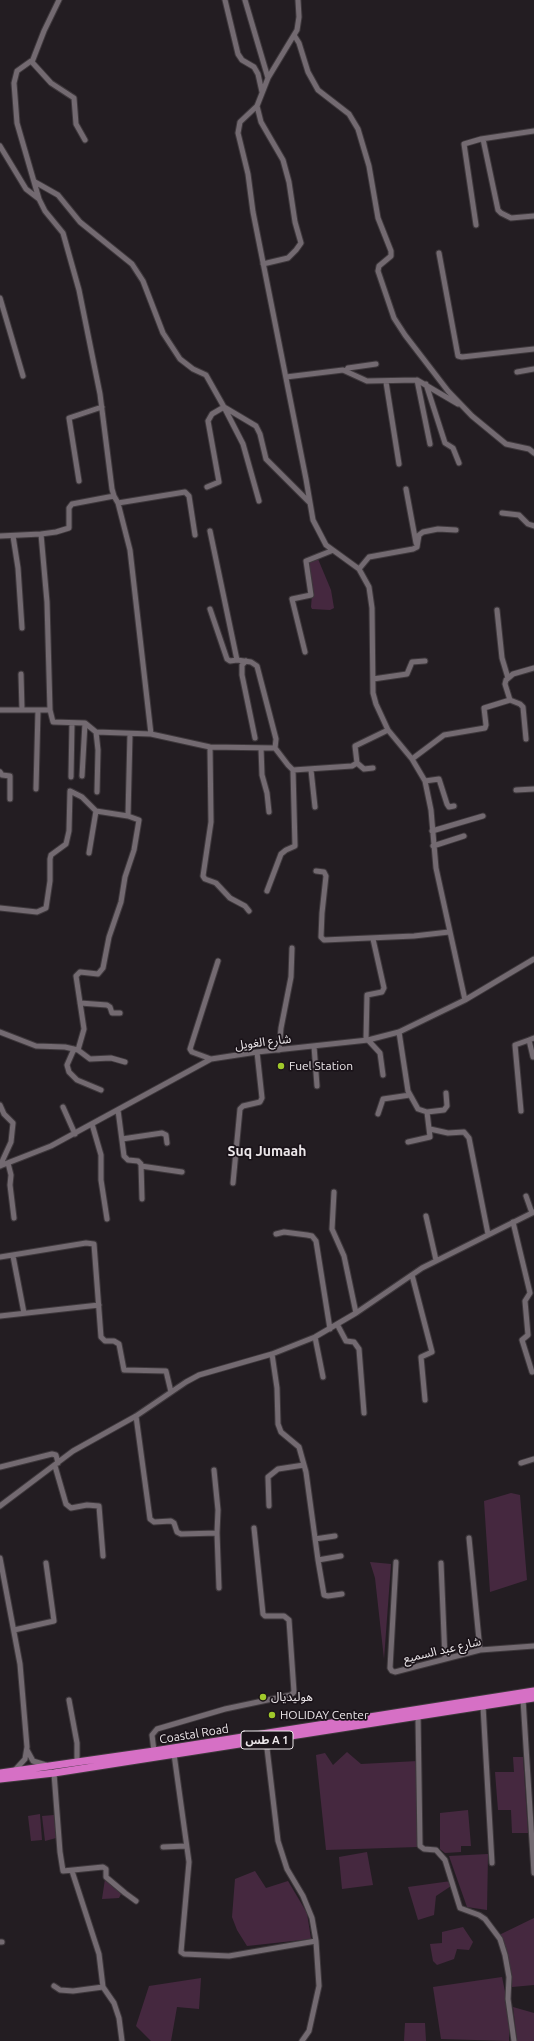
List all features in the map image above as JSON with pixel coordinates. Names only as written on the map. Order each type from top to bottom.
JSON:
[{"type":"highway","name":"Coastal Road","points":[[0,1773],[154,1751],[534,1691]]},
{"type":"highway","name":"Coastal Road","points":[[0,1779],[54,1773],[534,1698]]},
{"type":"street","points":[[32,62],[44,31],[59,0]]},
{"type":"street","points":[[225,0],[238,54],[242,60],[254,67],[258,74],[262,92]]},
{"type":"street","points":[[245,0],[268,78]]},
{"type":"street","points":[[298,0],[298,25],[294,35],[268,78],[257,106],[240,122],[238,133],[248,174],[263,264],[306,479],[312,520],[320,538],[331,551],[359,569],[366,580],[371,597],[373,693],[378,711],[388,730],[412,759],[425,781],[433,846],[449,932],[465,1000]]},
{"type":"street","points":[[294,35],[308,72],[318,90],[349,114],[358,129],[369,166],[378,218],[391,251],[391,256],[379,266],[378,271],[394,318],[413,346],[461,405],[502,441],[511,446],[529,449],[534,453]]},
{"type":"street","points":[[32,62],[29,61],[17,71],[14,83],[17,122],[39,199],[44,211],[59,227],[68,246],[81,297],[102,407],[114,496],[118,502],[130,550],[151,734]]},
{"type":"street","points":[[32,62],[51,83],[73,96],[75,100],[76,124],[86,140]]},
{"type":"street","points":[[257,106],[264,128],[283,160],[289,182],[295,222],[301,243],[288,258],[263,264]]},
{"type":"street","points":[[476,225],[464,144],[483,139],[534,131]]},
{"type":"street","points":[[483,139],[498,210],[501,214],[510,218],[534,216]]},
{"type":"street","points":[[0,146],[26,189],[39,199]]},
{"type":"street","points":[[35,182],[58,195],[80,222],[132,264],[143,281],[156,319],[170,345],[186,365],[206,375],[224,407],[243,444],[259,501]]},
{"type":"street","points":[[439,253],[458,356],[462,357],[534,349]]},
{"type":"street","points":[[0,298],[23,376]]},
{"type":"street","points":[[346,371],[348,368],[376,364]]},
{"type":"street","points":[[517,372],[534,369]]},
{"type":"street","points":[[286,376],[339,370],[346,371],[367,382],[417,380],[461,405]]},
{"type":"street","points":[[417,380],[430,444]]},
{"type":"street","points":[[386,382],[399,464]]},
{"type":"street","points":[[426,384],[446,446],[453,448],[459,462]]},
{"type":"street","points":[[79,481],[69,418],[102,407]]},
{"type":"street","points":[[207,487],[219,482],[208,421],[212,414],[224,407]]},
{"type":"street","points":[[224,407],[256,426],[260,434],[266,459],[309,502]]},
{"type":"street","points":[[406,489],[417,547]]},
{"type":"street","points":[[118,502],[185,492],[189,496],[195,535]]},
{"type":"street","points":[[0,536],[41,534],[69,528],[69,508],[72,504],[114,496]]},
{"type":"street","points":[[502,513],[519,515],[528,524],[534,526]]},
{"type":"street","points":[[417,547],[419,535],[423,532],[438,529],[456,530]]},
{"type":"street","points":[[210,531],[236,660]]},
{"type":"street","points":[[41,534],[47,602],[50,710],[53,722],[84,724],[96,732],[151,734],[210,747],[275,748]]},
{"type":"street","points":[[14,536],[18,568],[22,628]]},
{"type":"street","points":[[359,569],[369,557],[410,550],[417,547]]},
{"type":"street","points":[[304,652],[292,599],[311,595],[306,561],[331,551]]},
{"type":"street","points":[[210,609],[227,659],[230,661],[236,660],[255,663],[257,666],[276,740],[275,748],[293,770],[295,846],[281,854],[267,890]]},
{"type":"street","points":[[497,610],[502,658],[508,678]]},
{"type":"street","points":[[246,661],[242,665],[242,675],[255,738]]},
{"type":"street","points":[[373,679],[407,674],[412,662],[425,661]]},
{"type":"street","points":[[510,700],[505,684],[508,678],[513,674],[534,668]]},
{"type":"street","points":[[21,674],[22,710]]},
{"type":"street","points":[[412,759],[444,735],[485,728],[484,708],[510,700],[520,704],[523,707],[526,739]]},
{"type":"street","points":[[0,710],[50,710]]},
{"type":"street","points":[[36,789],[38,710]]},
{"type":"street","points":[[71,777],[72,724]]},
{"type":"street","points":[[82,776],[84,724]]},
{"type":"street","points":[[373,768],[364,769],[357,763],[355,746],[388,730]]},
{"type":"street","points":[[96,732],[98,750],[97,792]]},
{"type":"street","points":[[128,816],[130,734]]},
{"type":"street","points":[[210,747],[211,822],[204,876],[206,879],[216,883],[230,898],[245,906],[249,911]]},
{"type":"street","points":[[261,748],[262,775],[267,793],[269,812]]},
{"type":"street","points":[[293,770],[348,767],[357,763]]},
{"type":"street","points":[[311,770],[315,807]]},
{"type":"street","points":[[0,772],[2,775],[10,776],[10,799]]},
{"type":"street","points":[[425,781],[439,779],[447,804],[449,807],[454,806]]},
{"type":"street","points":[[516,790],[534,789]]},
{"type":"street","points":[[0,908],[36,912],[46,908],[50,881],[51,855],[66,844],[69,831],[70,792],[82,797],[96,811],[128,816],[137,819],[140,823],[121,902],[112,927],[102,971],[95,974],[80,972],[76,976],[84,1029],[76,1050],[66,1065],[70,1072],[81,1083],[101,1090]]},
{"type":"street","points":[[89,853],[96,811]]},
{"type":"street","points":[[432,831],[483,816]]},
{"type":"street","points":[[433,846],[464,836]]},
{"type":"street","points":[[316,871],[324,872],[326,876],[322,902],[322,939],[326,941],[373,939],[449,932]]},
{"type":"street","points":[[373,939],[384,988],[382,992],[367,995],[367,1040],[380,1053],[383,1075]]},
{"type":"street","points":[[279,1050],[281,1028],[291,977],[292,948]]},
{"type":"street","name":"شارع الغويل","points":[[0,1166],[51,1146],[75,1134],[211,1060],[257,1052],[367,1040],[398,1032],[465,1000],[534,959]]},
{"type":"street","points":[[211,1060],[192,1052],[190,1049],[218,961]]},
{"type":"street","points":[[80,1003],[107,1005],[112,1013],[120,1013]]},
{"type":"street","points":[[0,1032],[36,1046],[65,1047],[76,1050],[90,1059],[111,1058],[125,1062]]},
{"type":"street","points":[[398,1032],[405,1078],[410,1095],[418,1109],[427,1112],[446,1108],[446,1093]]},
{"type":"street","points":[[521,1111],[515,1045],[532,1039],[533,1057]]},
{"type":"street","points":[[314,1046],[318,1086]]},
{"type":"street","points":[[234,1183],[240,1109],[244,1106],[260,1102],[262,1098],[257,1052]]},
{"type":"street","points":[[378,1114],[384,1100],[410,1095]]},
{"type":"street","points":[[0,1105],[4,1114],[13,1123],[11,1142],[0,1166]]},
{"type":"street","points":[[63,1107],[75,1134]]},
{"type":"street","points":[[118,1110],[125,1158],[140,1162],[142,1199]]},
{"type":"street","points":[[408,1142],[428,1138],[431,1135],[427,1112]]},
{"type":"street","points":[[92,1124],[101,1155],[100,1180],[107,1219]]},
{"type":"street","points":[[430,1129],[448,1133],[464,1132],[469,1138],[488,1234]]},
{"type":"street","points":[[122,1139],[162,1133],[166,1135],[167,1143]]},
{"type":"street","points":[[8,1163],[14,1218]]},
{"type":"street","points":[[141,1166],[182,1172]]},
{"type":"street","points":[[334,1192],[332,1229],[344,1256],[356,1313]]},
{"type":"street","points":[[0,1506],[86,1443],[136,1416],[199,1375],[272,1354],[315,1337],[356,1313],[436,1260],[533,1212],[526,1196]]},
{"type":"street","points":[[426,1216],[436,1260]]},
{"type":"street","points":[[513,1222],[530,1293],[525,1301],[528,1335],[522,1340],[532,1372]]},
{"type":"street","points":[[276,1234],[284,1232],[307,1235],[312,1236],[316,1241],[330,1329]]},
{"type":"street","points":[[0,1257],[86,1243],[94,1244],[101,1337],[105,1341],[117,1342],[124,1370],[166,1371],[171,1392]]},
{"type":"street","points":[[13,1256],[24,1313]]},
{"type":"street","points":[[412,1275],[432,1352],[421,1357],[425,1400]]},
{"type":"street","points":[[0,1316],[99,1305]]},
{"type":"street","points":[[337,1324],[346,1341],[354,1342],[358,1348],[364,1413]]},
{"type":"street","points":[[315,1337],[322,1377]]},
{"type":"street","points":[[272,1354],[277,1388],[278,1424],[281,1432],[298,1447],[304,1465],[324,1595],[328,1596],[342,1594]]},
{"type":"street","points":[[136,1416],[150,1519],[154,1522],[171,1521],[174,1523],[177,1532],[180,1534],[217,1533]]},
{"type":"street","points":[[0,1467],[52,1454],[56,1455],[56,1465],[66,1504],[72,1508],[87,1505],[98,1506],[103,1556]]},
{"type":"street","points":[[521,1463],[534,1459]]},
{"type":"street","points":[[269,1506],[268,1477],[278,1469],[304,1465]]},
{"type":"street","points":[[214,1470],[218,1510],[217,1533],[219,1588]]},
{"type":"street","points":[[154,1751],[152,1735],[157,1729],[225,1709],[291,1695],[294,1692],[289,1620],[284,1616],[265,1616],[263,1614],[254,1528]]},
{"type":"street","points":[[315,1539],[335,1536]]},
{"type":"street","points":[[469,1538],[480,1650]]},
{"type":"street","points":[[318,1560],[342,1556]]},
{"type":"street","points":[[0,1558],[20,1664],[27,1749],[24,1761],[14,1771]]},
{"type":"street","name":"شارع عبد السميع","points":[[396,1562],[390,1668],[395,1672],[480,1650],[534,1646]]},
{"type":"street","points":[[14,1630],[54,1621],[46,1563]]},
{"type":"street","points":[[442,1563],[444,1659]]},
{"type":"street","points":[[523,1699],[534,1873]]},
{"type":"street","points":[[69,1700],[77,1742],[77,1761]]},
{"type":"street","points":[[483,1706],[492,1863]]},
{"type":"street","points":[[418,1716],[420,1846],[424,1849],[436,1850],[444,1860],[460,1908],[479,1915],[485,1919],[500,1939],[505,1954],[509,1977],[508,1999],[514,2041]]},
{"type":"street","points":[[266,1740],[278,1841],[287,1869],[303,1896],[312,1918],[316,1941],[319,1986],[309,2031],[302,2041]]},
{"type":"street","points":[[27,1749],[33,1761],[48,1766]]},
{"type":"street","points":[[174,1754],[189,1871],[181,1934],[182,1954],[229,1956],[316,1941]]},
{"type":"street","points":[[54,1773],[64,1872],[95,1867],[105,1867],[106,1877],[136,1901]]},
{"type":"street","points":[[163,1847],[186,1846]]},
{"type":"street","points":[[72,1871],[99,1954],[103,1987],[114,2003],[122,2041]]},
{"type":"street","points":[[54,1986],[60,1990],[72,1991],[103,1987]]},
{"type":"shaded area","points":[[318,559],[331,590],[334,608],[330,610],[312,609],[311,607],[312,595],[307,563]]},
{"type":"shaded area","points":[[511,1493],[520,1495],[527,1580],[490,1592],[484,1501]]},
{"type":"shaded area","points":[[370,1562],[391,1564],[384,1659],[375,1578]]},
{"type":"shaded area","points":[[347,1752],[361,1764],[418,1761],[417,1847],[326,1850],[316,1755],[325,1753],[333,1765]]},
{"type":"shaded area","points":[[513,1757],[523,1757],[528,1833],[512,1833],[511,1810],[498,1810],[495,1772],[514,1772]]},
{"type":"shaded area","points":[[468,1810],[471,1846],[461,1846],[461,1852],[445,1853],[440,1849],[440,1813]]},
{"type":"shaded area","points":[[40,1814],[42,1840],[31,1841],[28,1816]]},
{"type":"shaded area","points":[[54,1815],[56,1838],[45,1841],[42,1816]]},
{"type":"shaded area","points":[[367,1852],[373,1885],[342,1889],[339,1857]]},
{"type":"shaded area","points":[[488,1854],[487,1910],[467,1907],[449,1856]]},
{"type":"shaded area","points":[[255,1871],[266,1888],[288,1881],[307,1913],[311,1939],[247,1946],[237,1930],[232,1917],[235,1879]]},
{"type":"shaded area","points":[[105,1879],[121,1894],[119,1898],[102,1899]]},
{"type":"shaded area","points":[[451,1881],[451,1886],[436,1896],[434,1915],[418,1920],[408,1887]]},
{"type":"shaded area","points":[[534,1918],[534,1985],[512,1987],[497,1936]]},
{"type":"shaded area","points":[[463,1927],[473,1942],[469,1950],[457,1949],[454,1959],[437,1965],[433,1961],[430,1944],[442,1943],[442,1932]]},
{"type":"shaded area","points":[[502,1977],[509,2011],[509,2041],[441,2039],[433,1987]]},
{"type":"shaded area","points":[[201,1978],[199,2009],[177,2007],[171,2041],[151,2041],[136,2026],[149,1986]]},
{"type":"shaded area","points":[[513,2007],[534,2013],[534,2041],[517,2041]]},
{"type":"shaded area","points":[[405,2023],[425,2023],[426,2041],[404,2041]]},
{"type":"place","name":"Fuel Station","points":[[281,1066]]},
{"type":"place","name":"هوليديال","points":[[263,1697]]},
{"type":"place","name":"HOLIDAY Center","points":[[272,1715]]},
{"type":"district","name":"Suq Jumaah","points":[[267,1151]]}]
